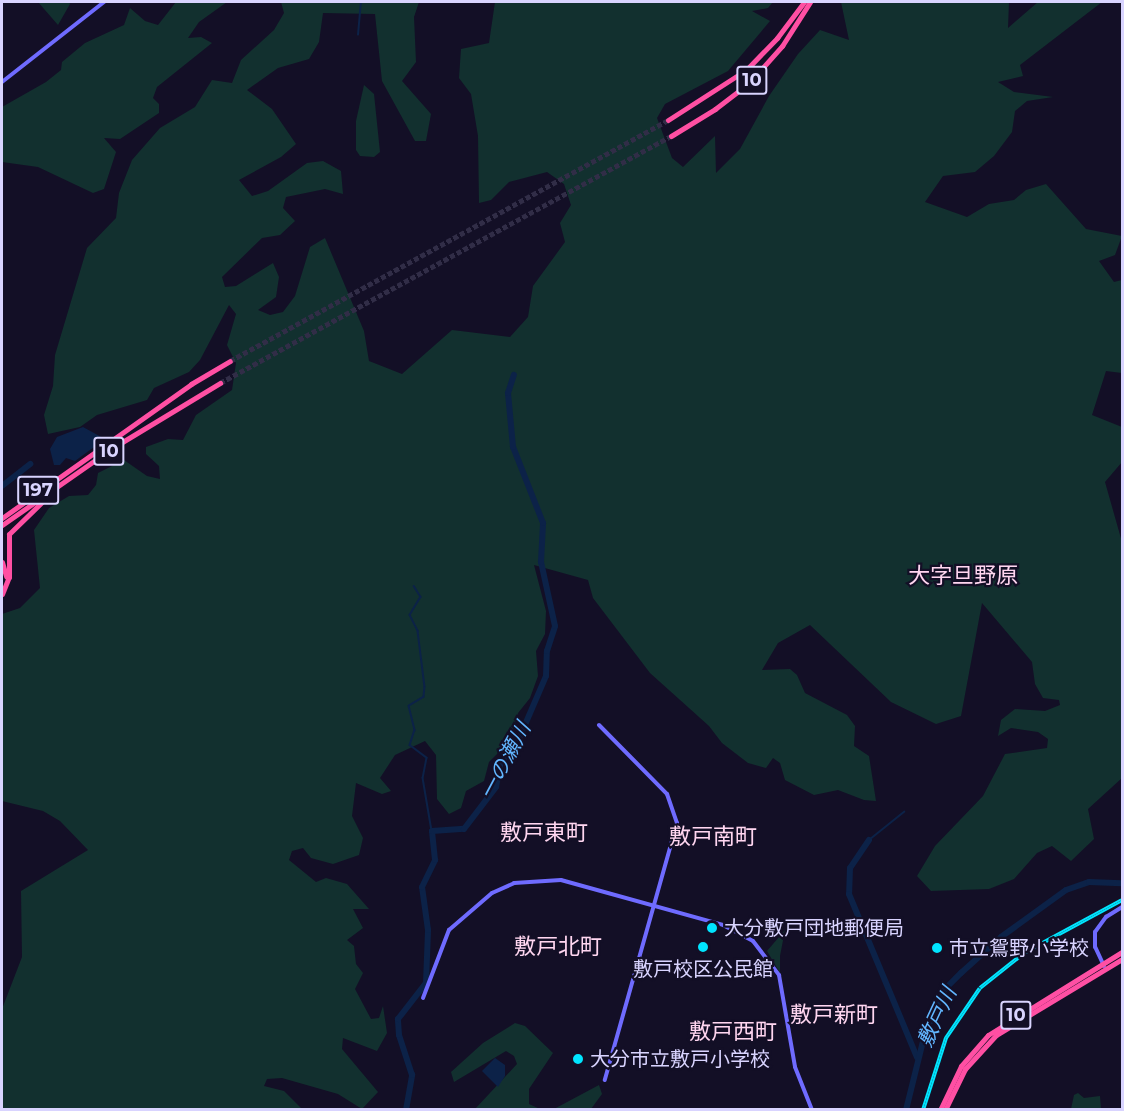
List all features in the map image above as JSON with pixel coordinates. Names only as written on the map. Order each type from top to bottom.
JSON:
[{"type":"highway","name":"10","points":[[668,120],[746,70],[777,38],[804,2]]},
{"type":"highway","name":"10","points":[[671,136],[716,109],[748,83],[782,46],[810,2]]},
{"type":"highway","name":"10","points":[[2,517],[137,421],[230,361]]},
{"type":"highway","name":"10","points":[[2,525],[88,465],[220,383]]},
{"type":"highway","name":"197","points":[[2,594],[8,583],[7,546],[12,528],[88,465]]},
{"type":"highway","points":[[2,562],[6,574],[2,588]]},
{"type":"highway","name":"10","points":[[945,1110],[965,1069],[996,1035],[1104,967],[1122,952]]},
{"type":"highway","name":"10","points":[[940,1110],[961,1066],[988,1035],[1104,967],[1122,959]]},
{"type":"street","points":[[2,82],[104,2]]},
{"type":"street","points":[[599,725],[667,794],[675,809],[676,829],[605,1080]]},
{"type":"street","points":[[423,998],[449,930],[466,913],[508,885],[552,879],[655,906],[731,928],[753,941],[767,956],[782,984],[793,1060],[812,1110]]},
{"type":"street","points":[[1104,967],[1095,947],[1095,932],[1106,917],[1122,907]]},
{"type":"green space","points":[[38,2],[69,2],[70,4],[58,25]]},
{"type":"green space","points":[[176,2],[227,2],[199,22],[188,38],[201,37],[212,43],[157,87],[153,98],[159,104],[159,113],[120,139],[104,138],[116,152],[104,189],[93,193],[38,167],[2,162],[2,107],[46,82],[61,70],[62,62],[85,43],[124,25],[130,8],[145,21],[158,25]]},
{"type":"green space","points":[[281,2],[419,2],[414,17],[416,62],[402,81],[431,114],[426,141],[415,141],[382,81],[375,14],[323,13],[319,42],[309,59],[278,68],[247,90],[272,109],[296,144],[281,157],[239,180],[252,196],[268,191],[307,163],[323,161],[341,171],[343,194],[325,189],[286,197],[283,208],[295,221],[280,235],[262,238],[222,277],[225,287],[236,286],[273,263],[279,277],[276,297],[258,310],[270,315],[283,312],[295,296],[310,247],[325,238],[364,331],[369,361],[402,374],[452,330],[510,337],[528,317],[533,286],[565,242],[560,223],[571,205],[564,184],[547,172],[509,182],[491,200],[479,203],[478,136],[471,94],[459,78],[461,49],[489,43],[495,2],[773,2],[768,8],[752,11],[770,21],[728,71],[665,104],[657,118],[672,158],[683,167],[715,136],[716,173],[740,149],[769,96],[798,54],[820,30],[849,40],[841,2],[1009,2],[1008,28],[1038,2],[1102,2],[1020,65],[1023,76],[998,82],[1014,92],[1053,97],[1027,101],[1015,111],[1012,132],[994,156],[975,172],[943,176],[925,202],[967,217],[989,204],[1014,200],[1026,190],[1046,184],[1086,229],[1122,236],[1115,255],[1099,261],[1114,282],[1122,280],[1122,373],[1106,371],[1092,415],[1122,427],[1122,462],[1105,482],[1122,542],[1122,778],[1088,809],[1094,839],[1071,861],[1052,846],[1037,853],[1014,879],[989,889],[931,891],[917,876],[935,846],[983,796],[1005,754],[1047,748],[1048,739],[1038,732],[1011,728],[998,736],[1001,720],[1015,709],[1045,711],[1060,705],[1059,700],[1043,698],[1035,684],[1032,662],[982,603],[961,716],[936,724],[891,702],[810,625],[778,643],[762,670],[790,669],[797,675],[805,693],[847,715],[855,726],[854,746],[869,756],[876,801],[864,800],[838,790],[814,795],[785,780],[780,763],[773,758],[766,768],[748,763],[722,743],[709,726],[650,673],[593,598],[588,580],[534,565],[546,611],[545,634],[536,651],[538,676],[530,698],[518,713],[510,741],[489,762],[484,781],[466,791],[461,808],[449,814],[437,799],[436,755],[425,741],[395,755],[380,778],[391,791],[382,794],[356,783],[352,816],[363,838],[359,855],[333,864],[311,858],[303,848],[292,851],[289,860],[316,882],[326,878],[347,884],[369,909],[353,909],[363,928],[347,940],[354,946],[356,964],[363,973],[355,989],[371,1019],[379,1018],[383,1006],[387,1033],[377,1051],[343,1038],[342,1049],[378,1092],[362,1109],[338,1094],[282,1078],[267,1079],[264,1086],[284,1091],[302,1109],[2,1109],[2,1009],[22,957],[21,891],[88,850],[60,821],[43,811],[2,801],[2,614],[20,608],[40,588],[34,530],[49,508],[69,496],[88,495],[96,485],[98,473],[124,460],[147,476],[160,479],[159,466],[146,454],[146,447],[168,439],[183,440],[196,415],[232,390],[236,363],[227,345],[236,314],[229,305],[200,360],[189,372],[154,388],[147,400],[97,415],[80,427],[48,434],[44,415],[53,386],[55,355],[87,248],[116,218],[119,193],[132,160],[160,128],[195,107],[212,80],[232,83],[241,60],[274,30],[284,13]]},
{"type":"green space","points":[[364,85],[374,94],[380,152],[374,157],[360,156],[356,150],[356,121]]},
{"type":"green space","points":[[785,930],[780,956],[780,973],[767,951]]},
{"type":"green space","points":[[515,1023],[525,1026],[553,1053],[529,1089],[529,1104],[540,1109],[475,1109],[517,1064],[514,1056],[506,1051],[454,1082],[451,1072],[483,1043]]},
{"type":"green space","points":[[599,1085],[602,1094],[591,1109],[554,1109]]},
{"type":"green space","points":[[1078,1093],[1084,1098],[1100,1096],[1101,1109],[1071,1109],[1074,1095]]},
{"type":"water","points":[[83,427],[105,439],[75,461],[66,458],[60,465],[54,465],[50,449],[57,437]]},
{"type":"water","points":[[495,1058],[505,1065],[505,1076],[498,1087],[482,1071]]},
{"type":"waterway","points":[[358,35],[361,2]]},
{"type":"waterway","name":"一の瀬川","points":[[406,1110],[412,1075],[399,1035],[398,1019],[426,983],[428,930],[422,887],[435,860],[432,831],[464,829],[496,787],[501,762],[515,748],[546,676],[547,651],[555,626],[541,562],[543,523],[513,447],[508,393],[514,375]]},
{"type":"waterway","points":[[2,486],[30,464]]},
{"type":"waterway","points":[[414,586],[421,597],[410,615],[418,631],[425,687],[424,697],[409,706],[415,730],[410,745],[427,758],[423,778],[432,831]]},
{"type":"waterway","points":[[869,840],[904,812]]},
{"type":"waterway","points":[[869,840],[850,868],[849,894],[917,1057]]},
{"type":"waterway","name":"敷戸川","points":[[906,1110],[925,1033],[945,989],[1001,937],[1066,890],[1089,882],[1122,883]]},
{"type":"tunnel","points":[[230,361],[668,120]]},
{"type":"tunnel","points":[[220,383],[671,136]]},
{"type":"railway","points":[[923,1110],[946,1038],[980,988],[1024,953],[1122,900]]},
{"type":"place","name":"大分敷戸団地郵便局","points":[[712,928]]},
{"type":"place","name":"敷戸校区公民館","points":[[703,947]]},
{"type":"place","name":"市立鴛野小学校","points":[[937,948]]},
{"type":"place","name":"大分市立敷戸小学校","points":[[578,1059]]},
{"type":"district","name":"大字旦野原","points":[[963,576]]},
{"type":"district","name":"敷戸東町","points":[[544,833]]},
{"type":"district","name":"敷戸南町","points":[[713,837]]},
{"type":"district","name":"敷戸北町","points":[[558,947]]},
{"type":"district","name":"敷戸新町","points":[[834,1015]]},
{"type":"district","name":"敷戸西町","points":[[733,1032]]}]
